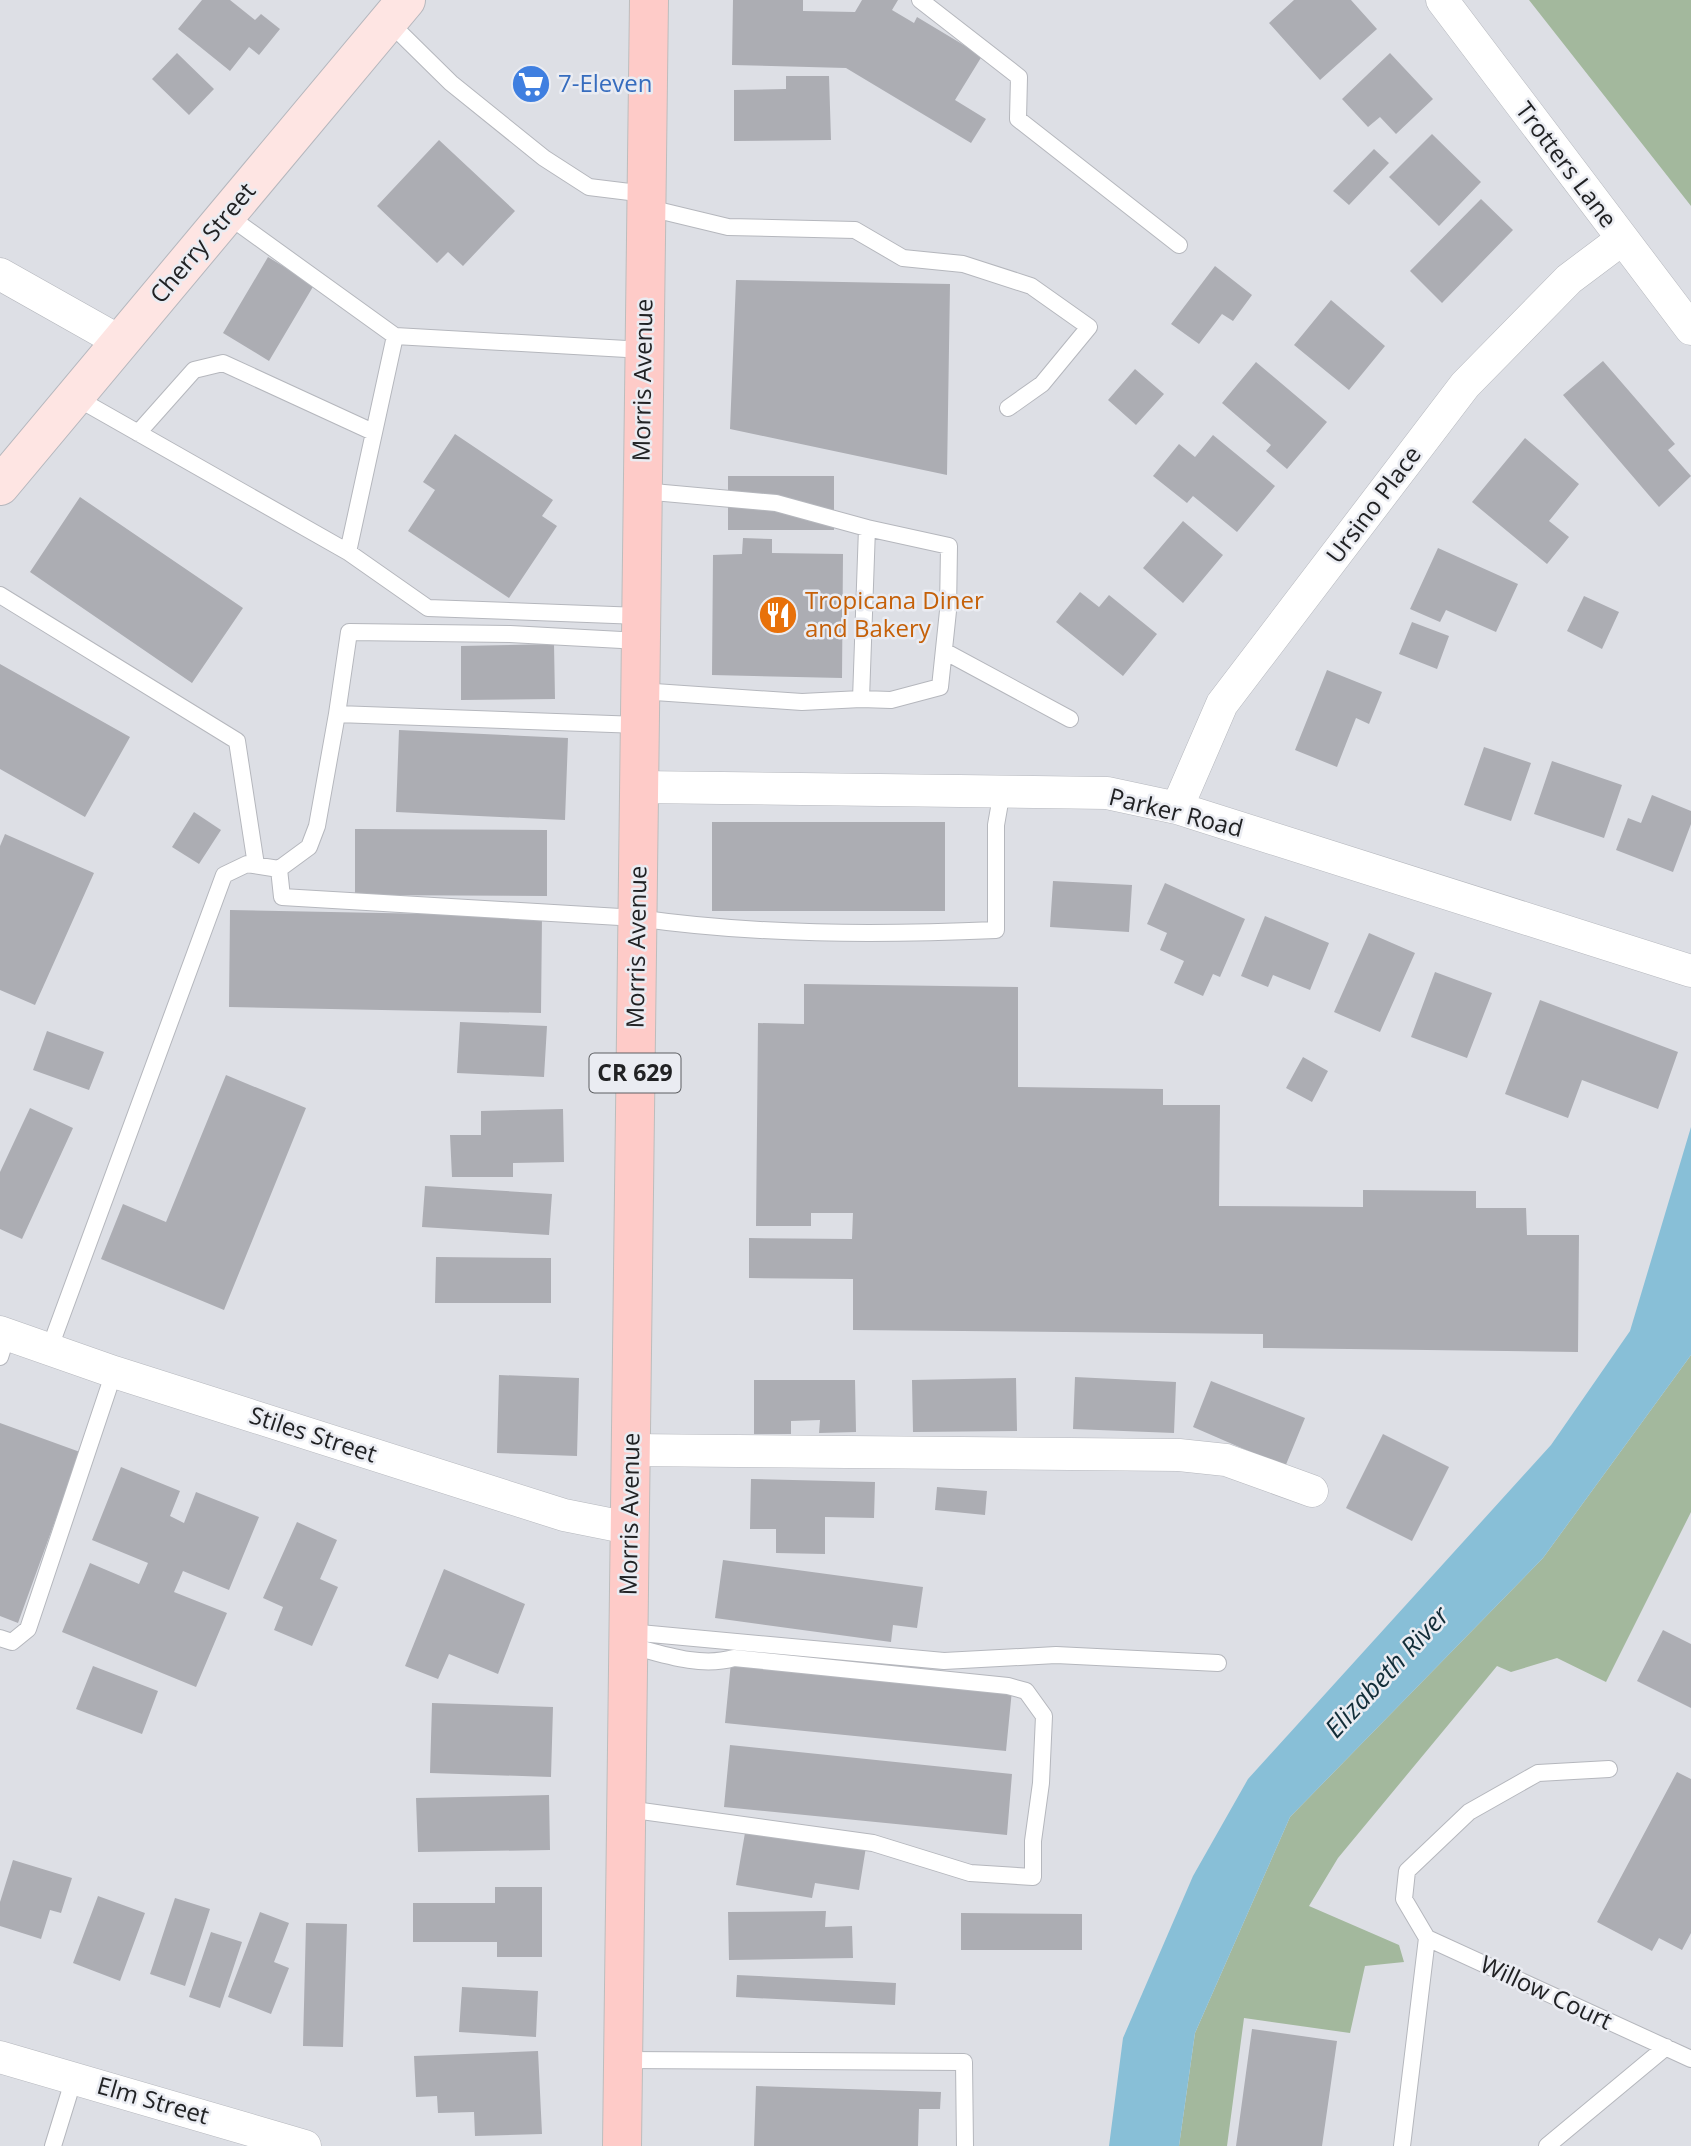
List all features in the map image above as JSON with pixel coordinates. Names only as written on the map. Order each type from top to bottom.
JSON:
[{"type":"main road","name":"Morris Avenue","points":[[622,2146],[649,0]]},
{"type":"street","name":"Trotters Lane","points":[[1442,0],[1621,240],[1691,329]]},
{"type":"street","name":"Cherry Street","points":[[0,486],[397,10]]},
{"type":"street","name":"Ursino Place","points":[[1177,808],[1222,704],[1465,385],[1569,279],[1621,240]]},
{"type":"street","points":[[0,274],[119,341]]},
{"type":"street","name":"Parker Road","points":[[638,787],[1107,793],[1177,808],[1691,971]]},
{"type":"street","name":"Stiles Street","points":[[3,1341],[49,1350],[564,1515],[629,1528]]},
{"type":"street","points":[[631,1450],[1179,1455],[1226,1460],[1312,1491]]},
{"type":"street","name":"Elm Street","points":[[0,2057],[273,2142],[305,2146]]},
{"type":"lane","points":[[920,0],[1019,76],[1018,119],[1179,245]]},
{"type":"lane","points":[[397,10],[451,83],[544,158],[589,187],[646,201],[728,227],[782,226],[855,230],[903,258],[963,264],[1031,286],[1089,327],[1042,384],[1008,408]]},
{"type":"lane","points":[[227,215],[396,336],[644,350]]},
{"type":"lane","points":[[348,552],[396,336]]},
{"type":"lane","points":[[138,433],[194,370],[223,363],[373,432]]},
{"type":"lane","points":[[75,397],[348,552],[428,608],[640,629]]},
{"type":"lane","points":[[337,714],[891,700],[940,687],[948,611],[949,546],[867,528],[776,503],[642,491]]},
{"type":"lane","points":[[862,699],[867,528]]},
{"type":"lane","points":[[0,595],[237,741],[256,865]]},
{"type":"lane","points":[[49,1350],[224,875],[247,864],[279,869],[309,847],[317,826],[349,632],[510,634],[640,629]]},
{"type":"lane","points":[[944,651],[1070,719]]},
{"type":"lane","points":[[279,869],[282,897],[637,918],[692,926],[798,932],[996,930],[996,825],[1002,791]]},
{"type":"lane","points":[[0,1638],[12,1642],[28,1629],[114,1372]]},
{"type":"lane","points":[[626,1809],[873,1843],[970,1873],[1032,1877],[1032,1841],[1041,1783],[1044,1716],[1026,1691],[1008,1686],[734,1658],[718,1663],[674,1657],[628,1639]]},
{"type":"lane","points":[[628,1639],[944,1661],[1056,1655],[1218,1663]]},
{"type":"lane","points":[[1402,2146],[1427,1938],[1404,1899],[1407,1871],[1469,1812],[1538,1773],[1609,1769]]},
{"type":"lane","name":"Willow Court","points":[[1427,1938],[1691,2059]]},
{"type":"lane","points":[[1547,2146],[1666,2048]]},
{"type":"lane","points":[[623,2060],[964,2062],[965,2146]]},
{"type":"lane","points":[[53,2146],[74,2078]]},
{"type":"green space","points":[[1529,0],[1691,0],[1691,206]]},
{"type":"green space","points":[[1691,1355],[1691,1512],[1606,1682],[1557,1658],[1511,1672],[1497,1666],[1338,1858],[1309,1906],[1399,1945],[1404,1962],[1365,1966],[1350,2033],[1244,2018],[1227,2146],[1179,2146],[1195,2033],[1290,1817],[1543,1558]]},
{"type":"water","name":"Elizabeth River","points":[[1691,1127],[1691,1355],[1543,1558],[1290,1817],[1195,2033],[1179,2146],[1109,2146],[1123,2038],[1193,1876],[1248,1779],[1551,1445],[1630,1331]]},
{"type":"building","points":[[202,0],[230,0],[255,20],[261,14],[280,29],[259,55],[249,47],[230,71],[178,29]]},
{"type":"building","points":[[733,0],[803,0],[803,11],[855,12],[862,0],[898,0],[892,10],[914,23],[917,17],[982,56],[955,100],[986,119],[971,143],[846,68],[732,65]]},
{"type":"building","points":[[1294,0],[1351,0],[1377,29],[1320,80],[1269,23]]},
{"type":"building","points":[[177,53],[214,89],[189,115],[152,79]]},
{"type":"building","points":[[1390,53],[1433,99],[1396,134],[1380,117],[1368,127],[1342,99]]},
{"type":"building","points":[[786,76],[829,76],[831,140],[734,141],[734,90],[786,89]]},
{"type":"building","points":[[1432,134],[1481,182],[1439,226],[1389,177]]},
{"type":"building","points":[[439,140],[515,211],[463,266],[448,252],[437,263],[377,206]]},
{"type":"building","points":[[1374,149],[1389,163],[1349,205],[1333,191]]},
{"type":"building","points":[[1481,199],[1513,230],[1442,303],[1410,271]]},
{"type":"building","points":[[268,257],[314,285],[269,361],[223,333]]},
{"type":"building","points":[[1215,266],[1252,295],[1233,321],[1222,314],[1199,344],[1171,324]]},
{"type":"building","points":[[736,280],[950,284],[947,475],[730,429]]},
{"type":"building","points":[[1331,300],[1385,346],[1349,390],[1294,345]]},
{"type":"building","points":[[1603,361],[1675,444],[1668,450],[1691,476],[1659,507],[1563,395]]},
{"type":"building","points":[[1256,362],[1327,422],[1287,469],[1266,451],[1271,445],[1222,403]]},
{"type":"building","points":[[1135,369],[1164,394],[1136,425],[1108,400]]},
{"type":"building","points":[[455,434],[553,500],[542,516],[557,526],[509,598],[408,531],[435,490],[423,482]]},
{"type":"building","points":[[1213,435],[1275,486],[1237,532],[1193,496],[1187,503],[1153,476],[1179,444],[1195,457]]},
{"type":"building","points":[[1525,438],[1579,484],[1549,521],[1569,537],[1547,564],[1472,502]]},
{"type":"building","points":[[728,476],[834,476],[834,530],[728,530]]},
{"type":"building","points":[[80,497],[243,608],[192,683],[30,572]]},
{"type":"building","points":[[1183,521],[1223,555],[1183,603],[1143,568]]},
{"type":"building","name":"Tropicana Diner and Bakery","points":[[743,538],[772,539],[772,553],[843,554],[842,678],[712,675],[713,555],[742,554]]},
{"type":"building","points":[[1438,548],[1518,584],[1496,632],[1446,610],[1440,622],[1410,609]]},
{"type":"building","points":[[1080,592],[1099,607],[1109,595],[1157,634],[1123,676],[1056,622]]},
{"type":"building","points":[[1584,596],[1619,612],[1602,649],[1567,631]]},
{"type":"building","points":[[1412,622],[1449,636],[1437,669],[1399,654]]},
{"type":"building","points":[[554,644],[555,699],[461,700],[461,646]]},
{"type":"building","points":[[0,664],[130,737],[85,817],[0,769]]},
{"type":"building","points":[[1327,670],[1382,692],[1369,724],[1356,718],[1337,767],[1295,750]]},
{"type":"building","points":[[399,730],[568,738],[565,820],[396,812]]},
{"type":"building","points":[[1484,747],[1531,763],[1511,821],[1464,805]]},
{"type":"building","points":[[1552,761],[1622,785],[1604,838],[1534,814]]},
{"type":"building","points":[[1652,795],[1691,811],[1691,824],[1673,872],[1616,850],[1628,818],[1641,823]]},
{"type":"building","points":[[194,812],[221,830],[199,864],[172,847]]},
{"type":"building","points":[[712,822],[945,822],[945,911],[712,911]]},
{"type":"building","points":[[355,829],[547,830],[547,896],[355,895]]},
{"type":"building","points":[[5,834],[94,873],[35,1005],[0,990],[0,846]]},
{"type":"building","points":[[1053,881],[1132,885],[1129,932],[1050,927]]},
{"type":"building","points":[[1165,883],[1245,919],[1220,977],[1213,974],[1203,996],[1174,983],[1184,961],[1160,950],[1167,933],[1147,924]]},
{"type":"building","points":[[230,910],[542,916],[541,1013],[229,1007]]},
{"type":"building","points":[[1265,916],[1329,943],[1310,990],[1273,975],[1268,987],[1241,976]]},
{"type":"building","points":[[1369,933],[1415,953],[1380,1032],[1334,1012]]},
{"type":"building","points":[[1435,972],[1492,993],[1467,1058],[1411,1037]]},
{"type":"building","points":[[804,984],[1018,987],[1018,1087],[1163,1089],[1163,1105],[1220,1105],[1219,1206],[1363,1207],[1363,1190],[1476,1191],[1476,1208],[1526,1208],[1527,1235],[1579,1235],[1578,1352],[1263,1348],[1263,1334],[853,1330],[853,1279],[749,1278],[749,1238],[852,1239],[853,1213],[811,1213],[811,1226],[756,1226],[758,1023],[804,1024]]},
{"type":"building","points":[[1540,1000],[1678,1052],[1658,1109],[1582,1080],[1568,1118],[1505,1094]]},
{"type":"building","points":[[460,1022],[547,1026],[544,1077],[457,1073]]},
{"type":"building","points":[[47,1031],[104,1052],[89,1090],[33,1070]]},
{"type":"building","points":[[1303,1057],[1328,1071],[1312,1102],[1286,1088]]},
{"type":"building","points":[[226,1075],[306,1108],[224,1310],[101,1259],[123,1204],[166,1222]]},
{"type":"building","points":[[30,1108],[73,1128],[22,1239],[0,1229],[0,1172]]},
{"type":"building","points":[[563,1109],[564,1162],[513,1163],[513,1177],[452,1177],[450,1135],[481,1135],[481,1111]]},
{"type":"building","points":[[425,1186],[552,1194],[549,1235],[422,1227]]},
{"type":"building","points":[[436,1257],[551,1258],[551,1303],[435,1303]]},
{"type":"building","points":[[499,1375],[579,1378],[577,1456],[497,1453]]},
{"type":"building","points":[[1075,1377],[1176,1382],[1174,1433],[1073,1429]]},
{"type":"building","points":[[1016,1378],[1017,1431],[913,1432],[912,1380]]},
{"type":"building","points":[[754,1380],[855,1380],[856,1432],[819,1433],[820,1420],[791,1421],[791,1434],[754,1434]]},
{"type":"building","points":[[1211,1381],[1305,1418],[1285,1467],[1193,1427]]},
{"type":"building","points":[[0,1423],[80,1452],[18,1623],[0,1616]]},
{"type":"building","points":[[1383,1434],[1449,1467],[1412,1541],[1346,1508]]},
{"type":"building","points":[[121,1467],[180,1491],[170,1516],[184,1523],[196,1492],[259,1517],[229,1590],[183,1571],[174,1592],[227,1613],[196,1687],[62,1632],[90,1563],[139,1584],[148,1563],[92,1540]]},
{"type":"building","points":[[751,1479],[875,1482],[874,1518],[825,1517],[825,1554],[776,1553],[776,1529],[750,1529]]},
{"type":"building","points":[[937,1487],[987,1491],[985,1515],[935,1510]]},
{"type":"building","points":[[297,1522],[337,1540],[320,1579],[338,1587],[312,1646],[274,1630],[283,1607],[263,1598]]},
{"type":"building","points":[[723,1560],[923,1587],[917,1628],[893,1625],[891,1642],[715,1618]]},
{"type":"building","points":[[444,1569],[525,1604],[498,1674],[449,1654],[438,1679],[405,1666]]},
{"type":"building","points":[[1663,1630],[1691,1644],[1691,1708],[1637,1681]]},
{"type":"building","points":[[731,1662],[1012,1690],[1006,1751],[725,1723]]},
{"type":"building","points":[[93,1666],[158,1691],[142,1734],[76,1709]]},
{"type":"building","points":[[432,1703],[553,1707],[551,1777],[430,1773]]},
{"type":"building","points":[[730,1745],[1012,1774],[1007,1835],[724,1807]]},
{"type":"building","points":[[1677,1772],[1691,1779],[1691,1933],[1682,1950],[1659,1938],[1652,1951],[1597,1922]]},
{"type":"building","points":[[549,1795],[550,1850],[418,1852],[416,1798]]},
{"type":"building","points":[[746,1827],[866,1847],[859,1890],[815,1883],[812,1898],[736,1885]]},
{"type":"building","points":[[13,1860],[72,1878],[61,1913],[50,1910],[41,1939],[0,1926],[0,1902]]},
{"type":"building","points":[[495,1887],[542,1887],[542,1957],[497,1957],[497,1942],[413,1942],[413,1903],[495,1903]]},
{"type":"building","points":[[98,1896],[145,1913],[120,1981],[73,1963]]},
{"type":"building","points":[[175,1898],[210,1909],[185,1986],[150,1974]]},
{"type":"building","points":[[826,1911],[825,1927],[852,1926],[853,1958],[729,1960],[728,1912]]},
{"type":"building","points":[[260,1912],[289,1923],[274,1962],[289,1968],[271,2014],[228,1997]]},
{"type":"building","points":[[961,1913],[1082,1914],[1082,1950],[961,1950]]},
{"type":"building","points":[[306,1923],[347,1924],[343,2047],[303,2046]]},
{"type":"building","points":[[211,1932],[242,1942],[220,2008],[189,1997]]},
{"type":"building","points":[[737,1975],[896,1983],[895,2005],[736,1997]]},
{"type":"building","points":[[462,1987],[538,1991],[536,2037],[459,2032]]},
{"type":"building","points":[[1252,2029],[1337,2041],[1322,2146],[1236,2146]]},
{"type":"building","points":[[538,2051],[542,2134],[475,2136],[474,2112],[438,2113],[437,2096],[416,2097],[414,2056]]},
{"type":"building","points":[[756,2086],[941,2092],[940,2109],[919,2109],[918,2146],[754,2146]]},
{"type":"place","name":"7-Eleven","points":[[531,84]]},
{"type":"place","name":"Tropicana Diner and Bakery","points":[[778,615]]}]
